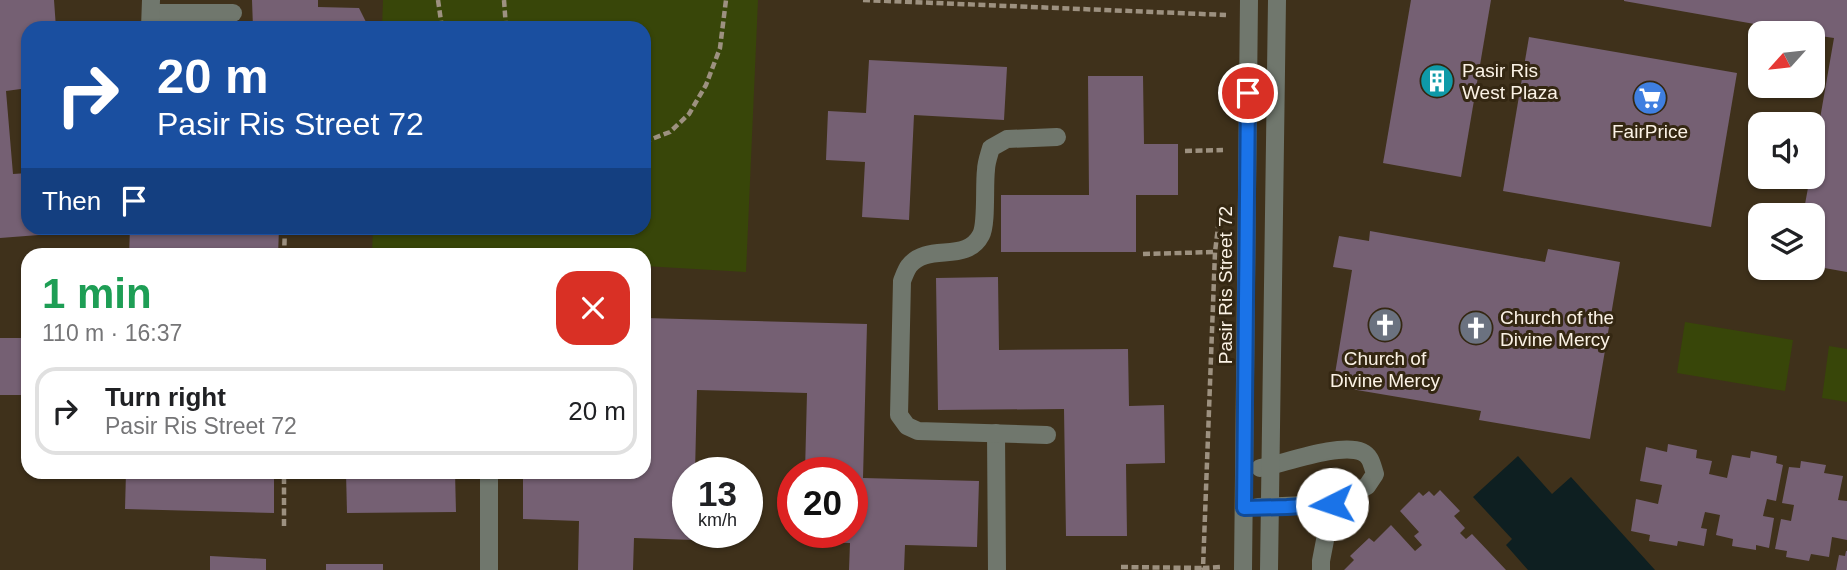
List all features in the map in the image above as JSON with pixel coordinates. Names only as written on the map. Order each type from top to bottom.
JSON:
[{"type":"street","name":"Pasir Ris Street 72","points":[[1243,568],[1249,0]]},
{"type":"street","points":[[1269,570],[1277,0]]},
{"type":"street","points":[[151,14],[233,13]]},
{"type":"street","points":[[1047,435],[918,431],[907,426],[900,415],[902,281],[909,266],[919,257],[935,252],[961,252],[974,246],[983,233],[986,167],[991,148],[1007,139],[1057,137]]},
{"type":"street","points":[[996,433],[997,570]]},
{"type":"street","points":[[1244,508],[1332,504],[1367,485],[1374,474],[1371,460],[1362,452],[1343,449],[1245,470]]},
{"type":"street","points":[[489,479],[489,570]]},
{"type":"street","points":[[1321,570],[1332,504]]},
{"type":"path","points":[[438,0],[441,21]]},
{"type":"path","points":[[504,0],[506,21]]},
{"type":"path","points":[[651,139],[670,132],[689,114],[706,85],[720,48],[726,0]]},
{"type":"path","points":[[863,0],[1231,15],[1231,8]]},
{"type":"path","points":[[1185,151],[1218,150]]},
{"type":"path","points":[[1203,569],[1215,252],[1221,201]]},
{"type":"path","points":[[1143,254],[1215,252]]},
{"type":"path","points":[[284,479],[284,526]]},
{"type":"path","points":[[1121,567],[1243,568]]},
{"type":"green space","points":[[383,0],[758,0],[746,272],[651,266],[651,248],[372,248],[373,235],[651,235],[651,21],[382,21]]},
{"type":"green space","points":[[1685,322],[1793,340],[1785,391],[1677,373]]},
{"type":"green space","points":[[1829,346],[1847,349],[1847,402],[1822,398]]},
{"type":"shaded area","points":[[1518,456],[1552,494],[1571,477],[1655,570],[1528,570],[1506,545],[1512,539],[1473,497]]},
{"type":"building","points":[[0,0],[54,0],[56,21],[21,21],[21,89],[6,91],[13,174],[21,173],[21,235],[39,235],[0,238]]},
{"type":"building","points":[[252,0],[318,0],[318,7],[359,8],[366,21],[253,21]]},
{"type":"building","name":"Pasir Ris West Plaza","points":[[1411,0],[1491,0],[1461,177],[1383,163]]},
{"type":"building","points":[[1847,0],[1847,272],[1825,268],[1825,203],[1805,203],[1808,189],[1825,189],[1825,112],[1821,112],[1834,38],[1825,37],[1825,21],[1748,23],[1624,1]]},
{"type":"building","points":[[1529,37],[1737,73],[1711,227],[1503,191]]},
{"type":"building","points":[[869,60],[1007,67],[1004,120],[914,115],[909,220],[862,217],[865,162],[826,160],[828,111],[866,113]]},
{"type":"building","points":[[1088,76],[1143,76],[1144,144],[1178,144],[1178,195],[1136,195],[1136,252],[1001,252],[1001,195],[1089,195]]},
{"type":"building","name":"Church of the Divine Mercy","points":[[1370,231],[1545,262],[1548,249],[1620,262],[1590,439],[1479,420],[1481,411],[1333,386],[1352,270],[1333,267],[1339,236],[1369,241]]},
{"type":"building","points":[[130,235],[279,235],[278,248],[129,248]]},
{"type":"building","points":[[998,277],[999,350],[1128,349],[1129,406],[1164,405],[1165,463],[1126,464],[1127,536],[1066,536],[1064,409],[938,410],[936,278]]},
{"type":"building","points":[[651,318],[867,324],[864,457],[805,457],[807,393],[697,390],[695,457],[672,457],[672,539],[634,538],[633,570],[578,570],[579,521],[523,519],[523,479],[651,479]]},
{"type":"building","points":[[0,338],[21,338],[21,395],[0,395]]},
{"type":"building","points":[[1668,444],[1697,450],[1696,458],[1712,461],[1709,474],[1727,478],[1732,455],[1750,458],[1751,451],[1777,456],[1776,463],[1783,465],[1776,501],[1767,499],[1763,516],[1774,518],[1769,548],[1756,545],[1756,550],[1732,546],[1733,539],[1716,535],[1720,515],[1705,512],[1701,528],[1707,529],[1704,546],[1678,541],[1677,546],[1649,541],[1650,535],[1631,531],[1636,499],[1658,504],[1662,485],[1640,481],[1646,447],[1667,452]]},
{"type":"building","points":[[1801,461],[1826,465],[1824,473],[1843,476],[1838,500],[1847,501],[1847,540],[1832,537],[1829,557],[1811,554],[1809,561],[1786,557],[1787,551],[1775,549],[1781,519],[1791,521],[1794,505],[1782,503],[1789,467],[1800,468]]},
{"type":"building","points":[[868,478],[979,481],[977,547],[905,545],[904,570],[849,570],[850,548],[868,548]]},
{"type":"building","points":[[126,479],[274,479],[274,513],[125,509]]},
{"type":"building","points":[[346,479],[455,479],[456,512],[347,513]]},
{"type":"building","points":[[1440,490],[1460,511],[1454,516],[1465,528],[1460,533],[1466,539],[1472,534],[1506,570],[1344,570],[1354,560],[1350,556],[1369,538],[1374,542],[1391,525],[1415,551],[1422,545],[1414,536],[1419,532],[1400,511],[1419,492],[1423,496],[1429,491],[1434,496]]},
{"type":"building","points":[[1846,551],[1847,570],[1836,570],[1839,555],[1845,556]]},
{"type":"building","points":[[210,556],[266,559],[266,570],[210,570]]},
{"type":"building","points":[[326,564],[383,564],[383,570],[326,570]]},
{"type":"place","name":"Pasir Ris West Plaza","points":[[1437,81]]},
{"type":"place","name":"FairPrice","points":[[1650,98]]},
{"type":"place","name":"Church of Divine Mercy","points":[[1385,325]]},
{"type":"place","name":"Church of the Divine Mercy","points":[[1476,328]]},
{"type":"route","points":[[1248,93],[1244,508],[1332,504]]}]
